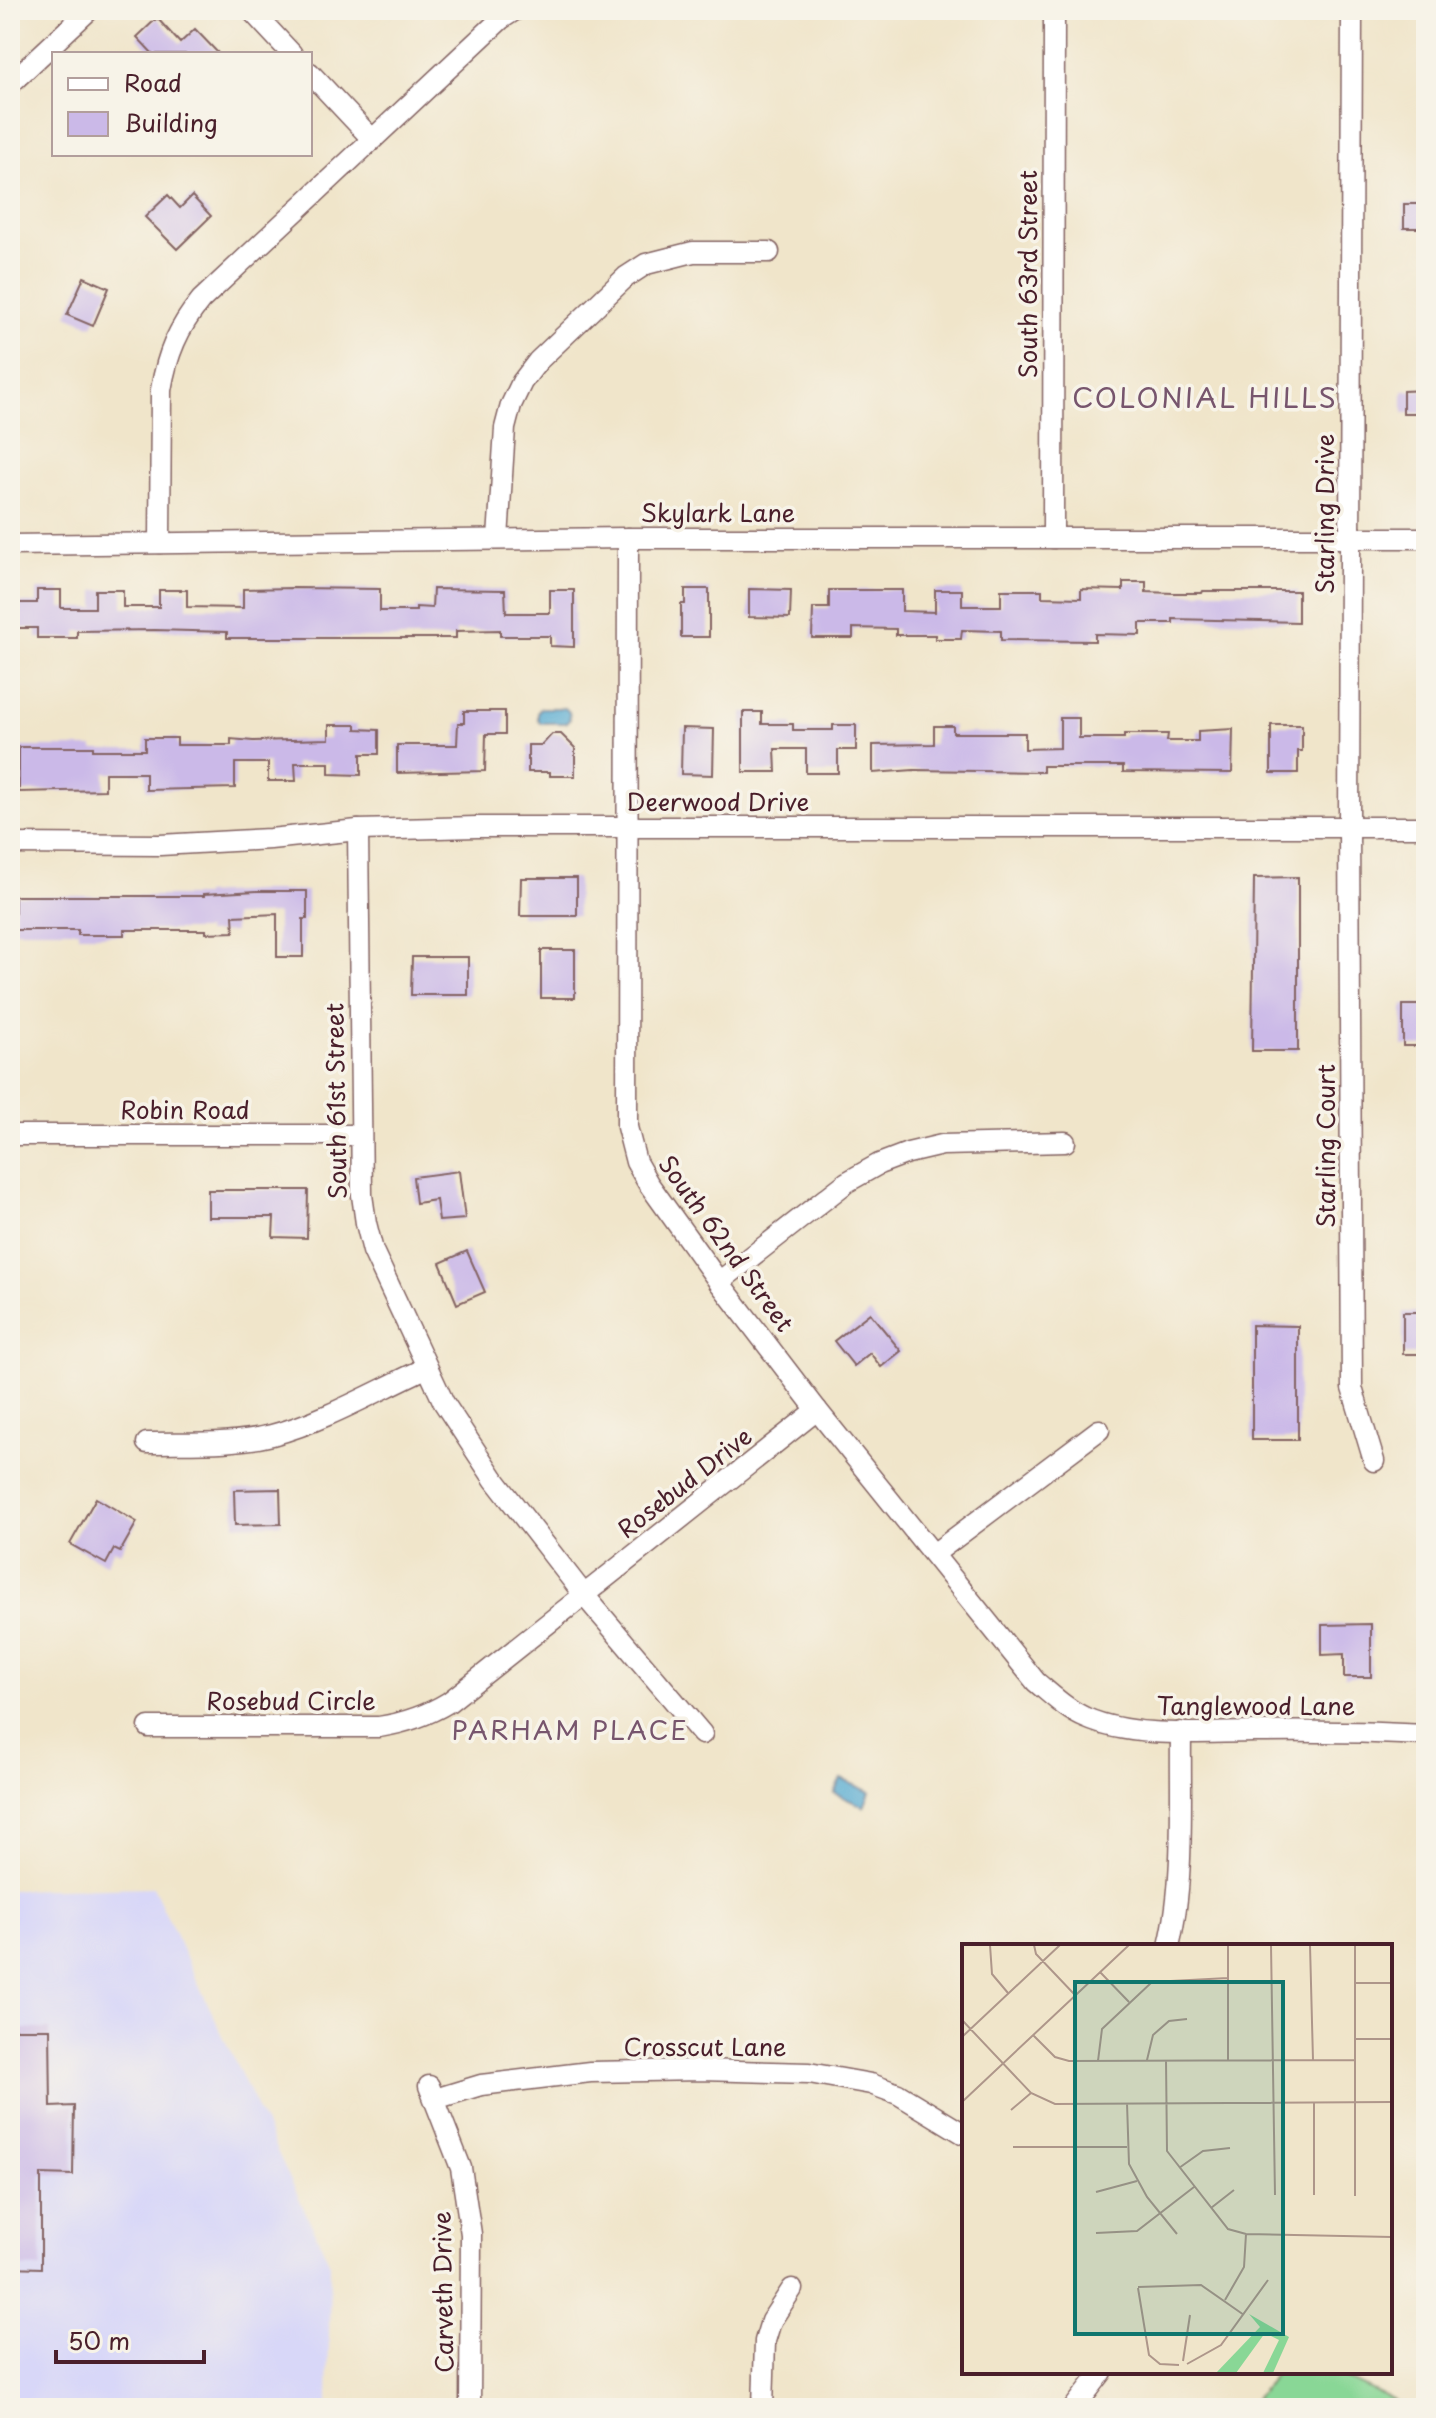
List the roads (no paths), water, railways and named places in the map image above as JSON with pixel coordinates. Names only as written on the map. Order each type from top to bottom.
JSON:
[{"type":"street","points":[[10,84],[89,10]]},
{"type":"street","points":[[251,10],[290,52]]},
{"type":"street","points":[[160,543],[161,390],[173,341],[185,319],[201,300],[372,139],[501,19],[515,10]]},
{"type":"street","name":"South 63rd Street","points":[[1053,538],[1054,10]]},
{"type":"street","name":"Starling Drive","points":[[1349,827],[1352,10]]},
{"type":"street","points":[[312,75],[372,139]]},
{"type":"street","points":[[498,539],[505,428],[522,382],[538,361],[626,277],[646,264],[693,252],[769,252]]},
{"type":"street","name":"Skylark Lane","points":[[10,545],[628,538],[1426,538]]},
{"type":"street","name":"South 62nd Street","points":[[628,538],[627,1127],[636,1162],[719,1282],[817,1410],[1036,1682],[1087,1719]]},
{"type":"street","name":"Starling Court","points":[[1349,827],[1352,1388],[1374,1461]]},
{"type":"street","name":"Deerwood Drive","points":[[10,844],[160,845],[358,830],[1426,827]]},
{"type":"street","name":"South 61st Street","points":[[358,830],[362,1195],[373,1251],[444,1403],[494,1479],[584,1595],[702,1734]]},
{"type":"street","name":"Robin Road","points":[[10,1135],[360,1135]]},
{"type":"street","points":[[719,1282],[847,1182],[879,1164],[942,1145],[1065,1142]]},
{"type":"street","points":[[147,1443],[234,1441],[270,1435],[306,1424],[426,1368]]},
{"type":"street","name":"Rosebud Drive","points":[[584,1595],[817,1410]]},
{"type":"street","points":[[935,1553],[1099,1430]]},
{"type":"street","name":"Rosebud Circle","points":[[149,1727],[379,1727],[407,1722],[449,1702],[584,1595]]},
{"type":"street","name":"Tanglewood Lane","points":[[1087,1719],[1133,1730],[1357,1731],[1426,1735]]},
{"type":"street","points":[[1170,1944],[1178,1878],[1181,1732]]},
{"type":"street","name":"Crosscut Lane","points":[[432,2093],[590,2072],[701,2070],[809,2073],[871,2084],[898,2094],[962,2133]]},
{"type":"street","name":"Carveth Drive","points":[[432,2093],[461,2168],[471,2234],[470,2408]]},
{"type":"street","points":[[763,2408],[765,2341],[771,2321],[792,2289]]},
{"type":"street","points":[[1074,2408],[1100,2374]]},
{"type":"water","points":[[541,708],[565,708],[570,719],[566,723],[541,723],[538,712]]},
{"type":"water","points":[[841,1779],[870,1792],[864,1807],[834,1793]]},
{"type":"district","name":"COLONIAL HILLS","points":[[1205,396]]},
{"type":"district","name":"PARHAM PLACE","points":[[570,1729]]}]
